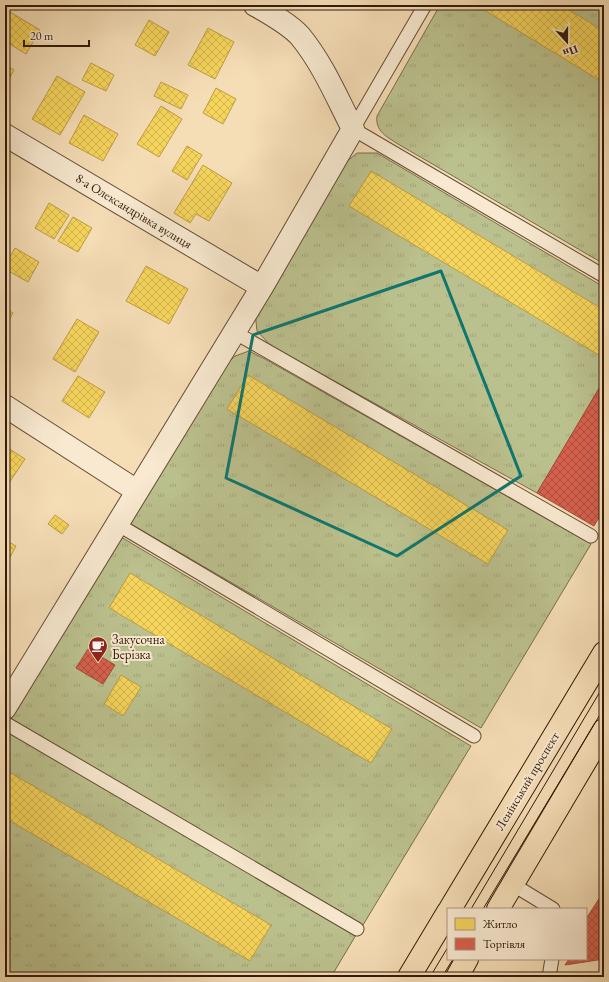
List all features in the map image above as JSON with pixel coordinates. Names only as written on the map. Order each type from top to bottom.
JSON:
[{"type":"main road","name":"Ленінський проспект","points":[[451,908],[604,653]]},
{"type":"main road","points":[[499,908],[604,730]]},
{"type":"main road","points":[[409,977],[447,914]]},
{"type":"main road","points":[[456,977],[466,960]]},
{"type":"street","points":[[5,708],[13,678],[117,524],[262,287],[353,130],[320,65],[299,35],[275,16],[255,5]]},
{"type":"street","name":"8-а Олександрівка вулиця","points":[[5,135],[262,287]]},
{"type":"street","points":[[5,406],[137,491]]},
{"type":"lane","points":[[425,5],[353,130],[604,276]]},
{"type":"lane","points":[[234,332],[591,536]]},
{"type":"lane","points":[[117,524],[474,736]]},
{"type":"lane","points":[[5,723],[357,929]]},
{"type":"lane","points":[[512,884],[551,908]]},
{"type":"lane","points":[[548,977],[552,960]]},
{"type":"highlighted area","points":[[441,271],[521,476],[397,556],[226,478],[253,335]]},
{"type":"green space","points":[[440,5],[596,5],[604,10],[604,264],[398,144],[380,130],[377,116]]},
{"type":"green space","points":[[357,153],[377,153],[604,287],[604,380],[537,493],[271,346],[257,331],[255,312],[345,163]]},
{"type":"green space","points":[[249,351],[591,544],[481,728],[129,523],[223,367],[235,356]]},
{"type":"green space","points":[[121,537],[471,746],[363,925],[11,719]]},
{"type":"green space","points":[[5,730],[356,935],[331,977],[5,977],[5,949],[11,938],[5,934]]},
{"type":"building: Житло","points":[[476,5],[561,5],[604,31],[604,83]]},
{"type":"building: Житло","points":[[5,9],[40,30],[26,54],[5,41]]},
{"type":"building: Житло","points":[[149,20],[169,32],[155,56],[135,45]]},
{"type":"building: Житло","points":[[208,28],[234,42],[215,79],[188,65]]},
{"type":"building: Житло","points":[[91,63],[114,75],[106,91],[82,80]]},
{"type":"building: Житло","points":[[5,65],[14,70],[5,86]]},
{"type":"building: Житло","points":[[57,76],[85,92],[60,135],[32,119]]},
{"type":"building: Житло","points":[[161,82],[188,95],[181,109],[154,96]]},
{"type":"building: Житло","points":[[216,88],[236,99],[223,124],[203,113]]},
{"type":"building: Житло","points":[[161,106],[182,119],[159,157],[137,144]]},
{"type":"building: Житло","points":[[84,115],[118,134],[103,161],[69,143]]},
{"type":"building: Житло","points":[[187,146],[202,155],[187,180],[172,171]]},
{"type":"building: Житло","points":[[203,165],[232,183],[209,221],[196,214],[190,223],[174,213]]},
{"type":"building: Житло","points":[[371,171],[604,310],[604,358],[349,206]]},
{"type":"building: Житло","points":[[49,203],[69,215],[54,239],[35,228]]},
{"type":"building: Житло","points":[[73,217],[92,228],[78,252],[58,241]]},
{"type":"building: Житло","points":[[15,248],[39,262],[28,282],[5,269],[5,265]]},
{"type":"building: Житло","points":[[146,266],[188,289],[169,324],[126,301]]},
{"type":"building: Житло","points":[[5,309],[13,313],[5,327]]},
{"type":"building: Житло","points":[[77,319],[99,332],[75,372],[53,359]]},
{"type":"building: Житло","points":[[248,375],[508,530],[488,564],[227,409]]},
{"type":"building: Житло","points":[[78,376],[105,392],[89,418],[62,401]]},
{"type":"building: Житло","points":[[5,446],[25,459],[5,489]]},
{"type":"building: Житло","points":[[55,515],[69,525],[62,534],[48,524]]},
{"type":"building: Житло","points":[[5,540],[16,546],[7,563],[5,562]]},
{"type":"building: Житло","points":[[130,573],[392,729],[371,763],[109,608]]},
{"type":"building: Житло","points":[[121,675],[141,687],[123,716],[104,704]]},
{"type":"building: Житло","points":[[11,773],[271,925],[250,961],[5,818],[5,783]]},
{"type":"building: Торгівля","points":[[604,380],[604,509],[594,526],[537,493]]},
{"type":"building: Торгівля","points":[[88,649],[115,665],[103,684],[76,668]]},
{"type":"building: Торгівля","points":[[604,880],[604,891],[599,887]]},
{"type":"building: Торгівля","points":[[604,891],[604,959],[565,965],[568,960],[587,960],[587,917]]},
{"type":"tram line","points":[[472,908],[604,685]]},
{"type":"tram line","points":[[484,908],[604,708]]},
{"type":"tram line","points":[[430,977],[447,949]]},
{"type":"tram line","points":[[442,977],[452,960]]},
{"type":"place","name":"Закусочна Берізка","points":[[98,663]]}]
